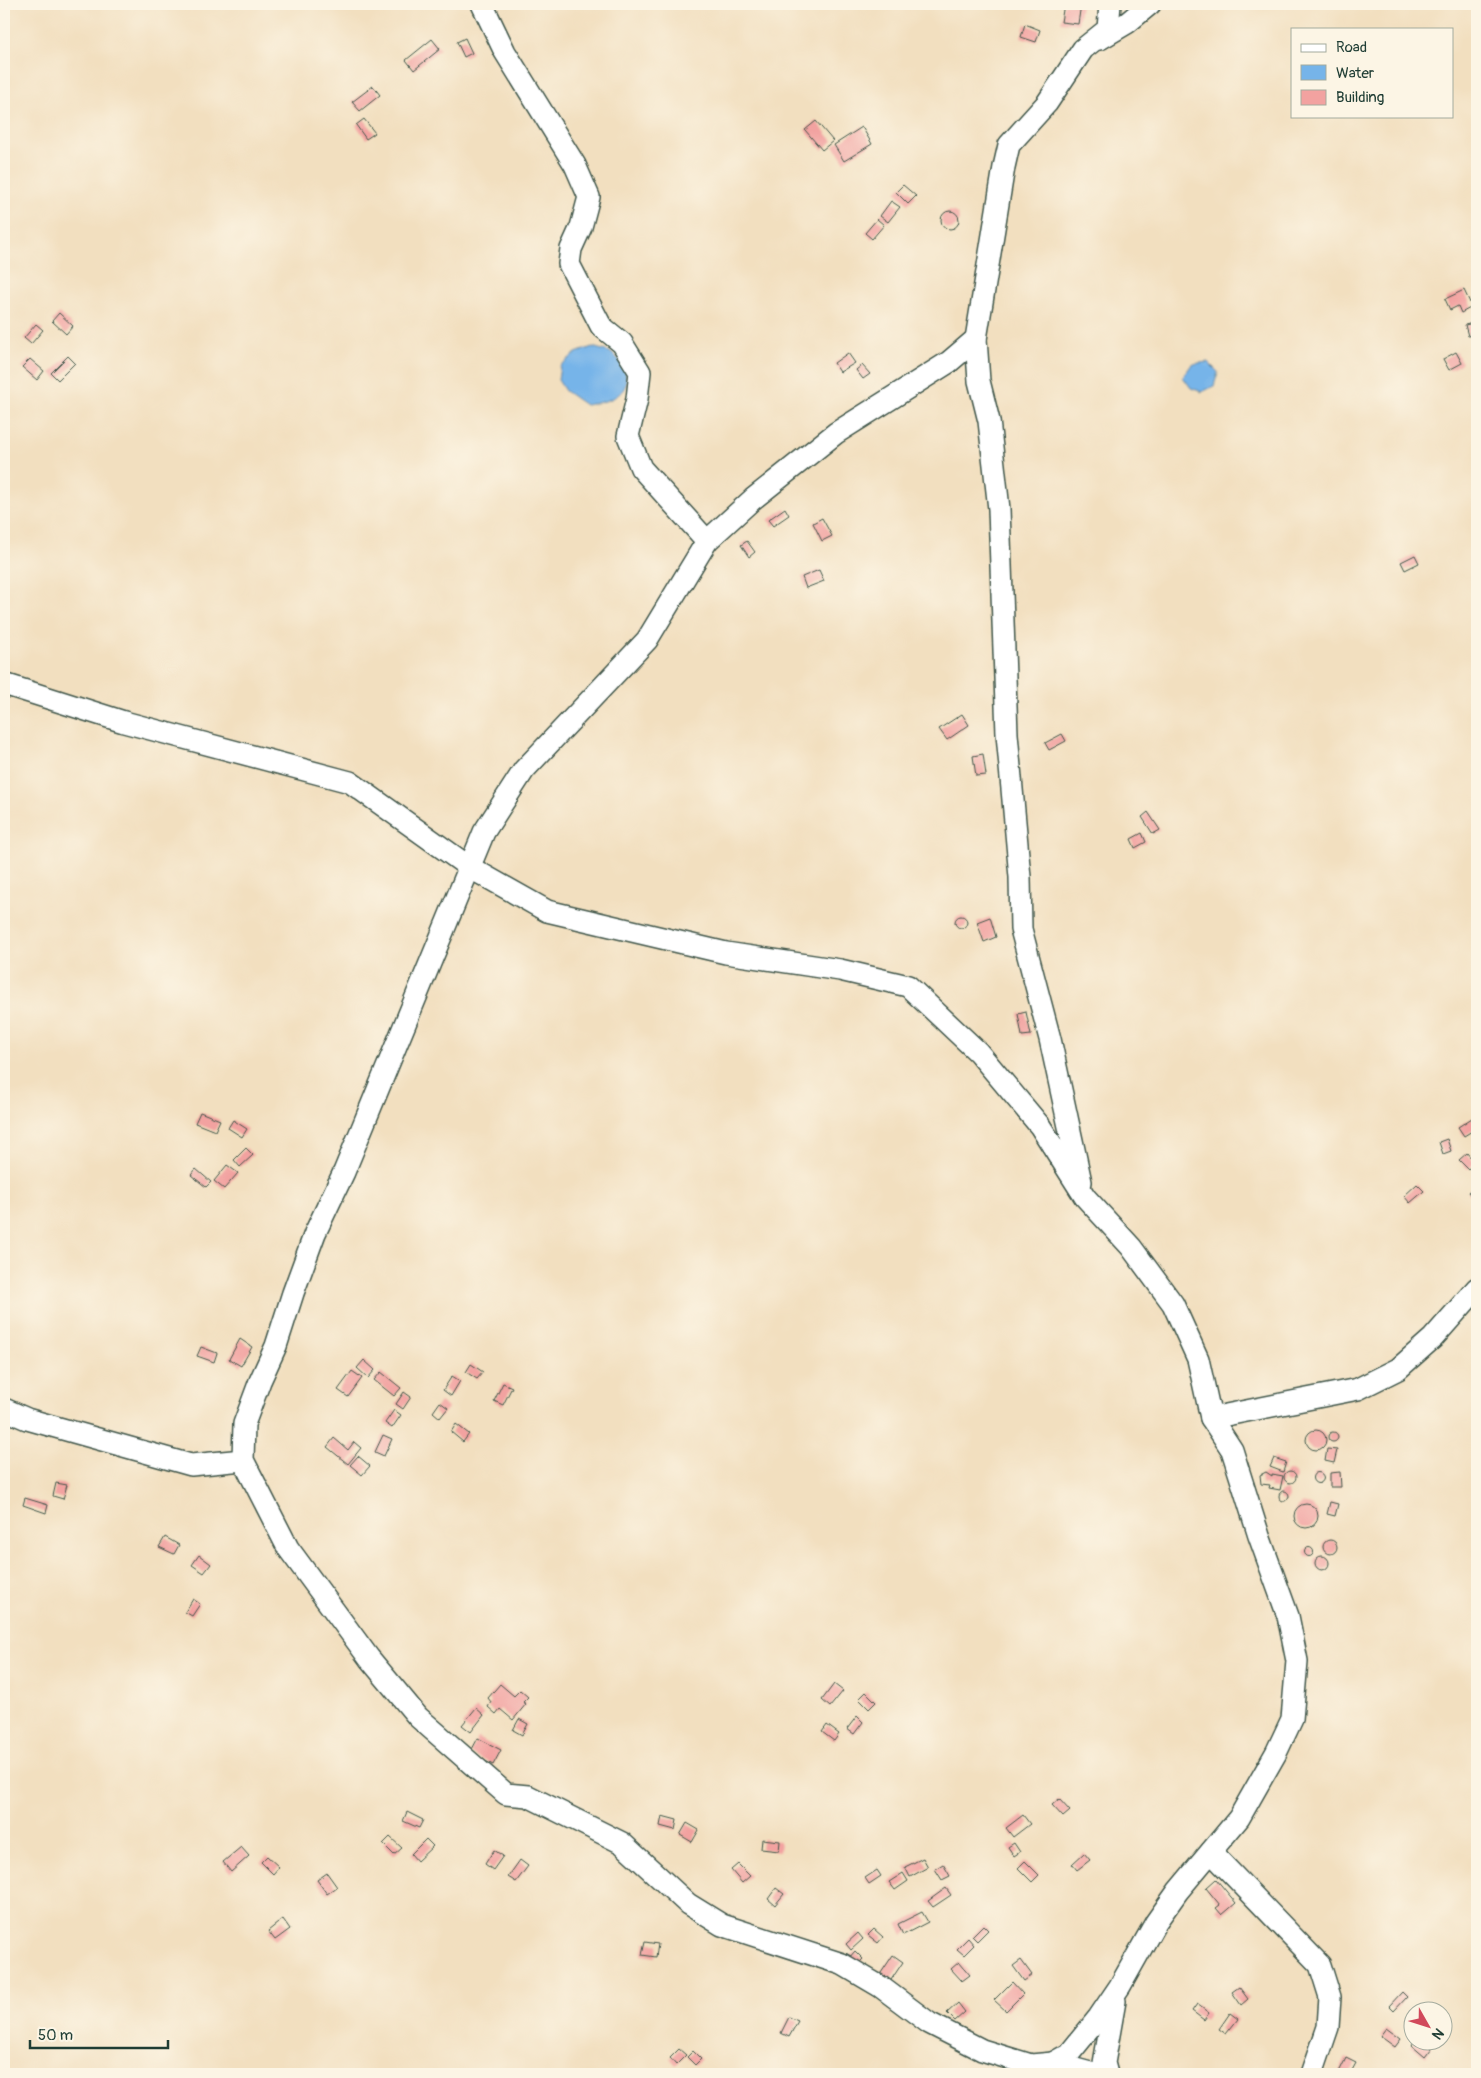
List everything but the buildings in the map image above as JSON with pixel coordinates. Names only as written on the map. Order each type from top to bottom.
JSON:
[{"type":"street","points":[[482,4],[505,52],[575,165],[589,197],[581,227],[571,250],[569,264],[601,326],[622,343],[640,372],[637,399],[628,436],[641,468],[707,541]]},
{"type":"street","points":[[1085,1197],[1050,1039],[1021,929],[1020,877],[1007,734],[999,509],[989,420],[979,381],[976,339],[1004,167],[1010,145],[1048,103],[1083,49],[1108,29],[1110,4]]},
{"type":"street","points":[[1083,49],[1127,23],[1150,4]]},
{"type":"street","points":[[976,339],[949,362],[836,433],[753,499],[707,541],[646,640],[524,770],[484,832],[348,1163],[315,1233],[276,1346],[260,1381],[244,1424],[243,1460],[288,1548],[369,1658],[418,1717],[506,1794],[528,1796],[622,1843],[688,1904],[722,1925],[842,1964],[881,1987],[929,2022],[982,2050],[1048,2069],[1094,2074]]},
{"type":"street","points":[[4,684],[124,722],[350,782],[469,867],[548,911],[726,953],[840,970],[908,986],[978,1052],[1040,1126],[1085,1197],[1131,1247],[1173,1304],[1198,1359],[1211,1418],[1232,1450],[1259,1536],[1288,1616],[1297,1661],[1292,1720],[1276,1753],[1238,1818],[1156,1922],[1120,1986],[1084,2036],[1068,2054],[1048,2069]]},
{"type":"street","points":[[1211,1418],[1358,1389],[1398,1369],[1433,1338],[1477,1288]]},
{"type":"street","points":[[4,1409],[27,1419],[191,1465],[243,1460]]},
{"type":"street","points":[[1211,1852],[1320,1965],[1330,1997],[1328,2027],[1312,2074]]},
{"type":"street","points":[[1107,2074],[1104,2062],[1120,1986]]},
{"type":"water","points":[[592,347],[610,352],[624,364],[626,384],[615,397],[603,402],[585,405],[565,391],[558,380],[560,366],[576,353]]},
{"type":"water","points":[[1208,362],[1218,372],[1214,386],[1202,392],[1191,388],[1183,377],[1192,364]]}]
